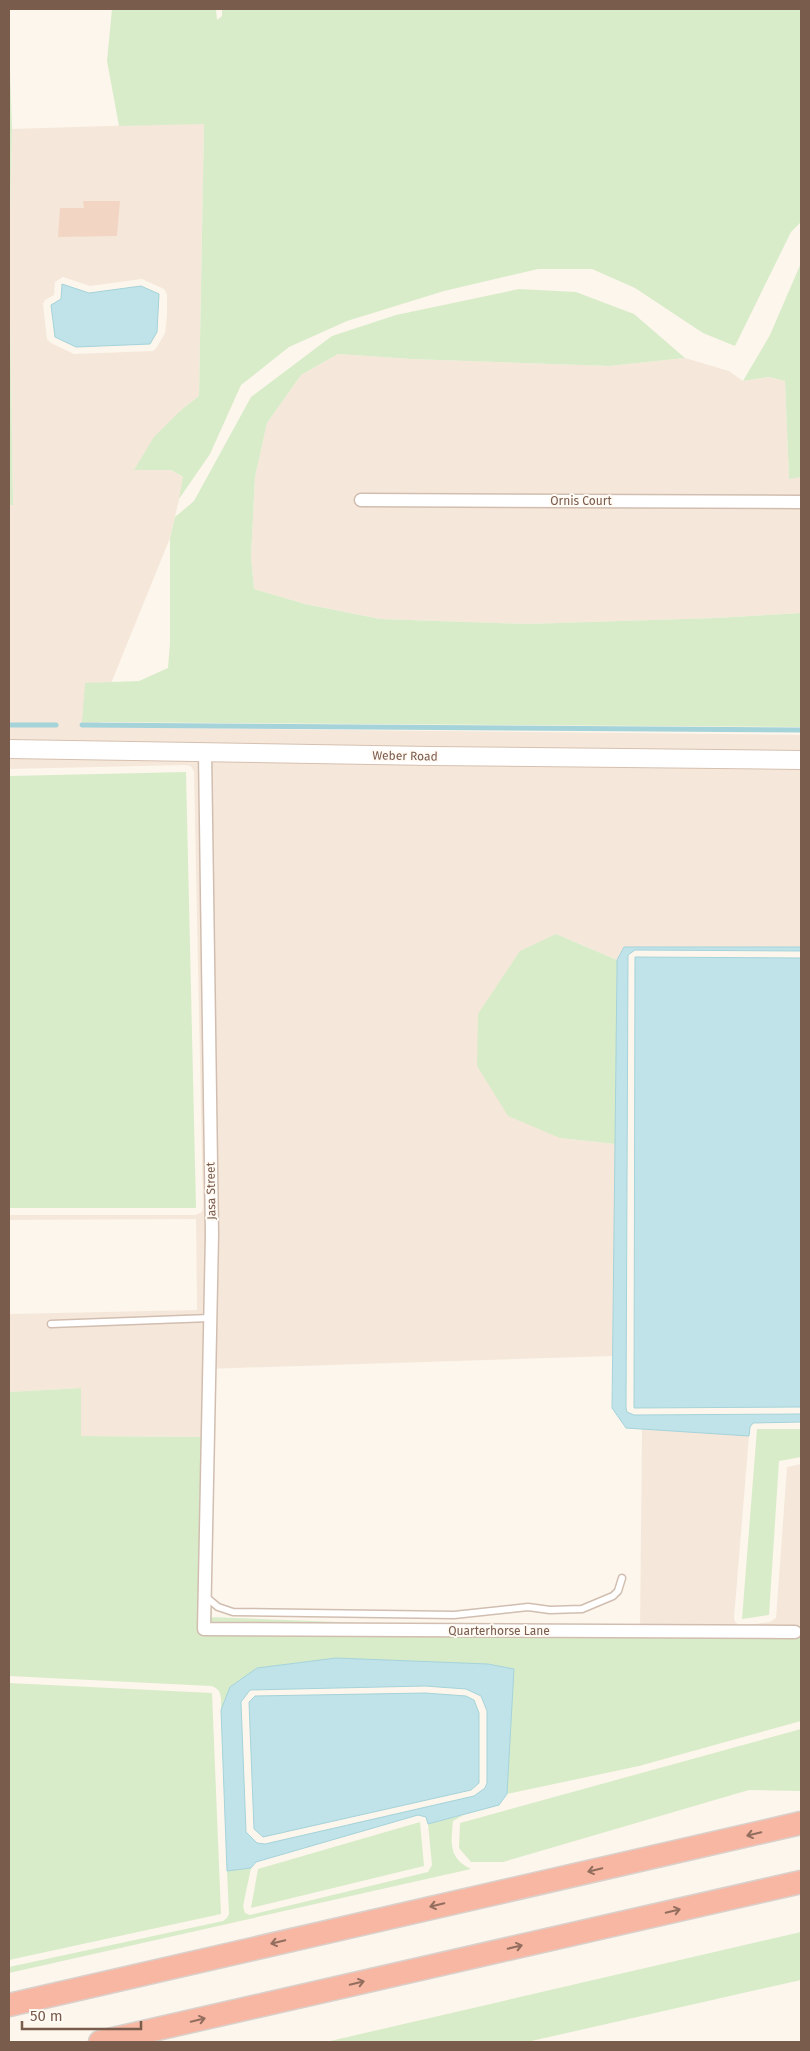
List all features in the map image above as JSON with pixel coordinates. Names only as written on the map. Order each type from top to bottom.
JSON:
[{"type":"highway","points":[[9,2005],[801,1823]]},
{"type":"highway","points":[[100,2042],[801,1882]]},
{"type":"street","name":"Ornis Court","points":[[361,500],[801,502]]},
{"type":"street","name":"Weber Road","points":[[9,749],[801,760]]},
{"type":"street","name":"Jasa Street","points":[[204,1630],[212,1234],[205,752]]},
{"type":"street","name":"Quarterhorse Lane","points":[[204,1630],[795,1632]]},
{"type":"lane","points":[[51,1324],[210,1318]]},
{"type":"lane","points":[[205,1597],[218,1607],[233,1612],[454,1615],[528,1607],[550,1610],[582,1609],[613,1596],[618,1591],[622,1578]]},
{"type":"shaded area","points":[[204,123],[199,396],[181,410],[135,470],[171,470],[184,478],[170,538],[97,718],[99,722],[105,725],[173,726],[173,728],[801,735],[801,752],[432,748],[9,740],[9,505],[13,504],[9,257],[12,129]],"holes":[[[63,277],[90,286],[142,279],[164,289],[167,294],[165,333],[157,347],[153,351],[74,354],[51,343],[47,339],[43,304],[45,300],[54,295],[55,282]]]},
{"type":"shaded area","points":[[338,354],[411,359],[609,366],[685,358],[729,371],[743,381],[769,377],[785,381],[789,478],[801,477],[801,613],[715,618],[527,624],[380,619],[305,604],[254,589],[251,557],[255,477],[267,423],[301,375]]},
{"type":"shaded area","points":[[9,757],[801,768],[801,947],[624,947],[617,960],[556,934],[560,1138],[615,1144],[613,1356],[203,1369],[203,1437],[81,1436],[81,1388],[9,1392],[9,1314],[197,1310],[196,1219],[9,1220],[9,1215],[195,1215],[202,1212],[203,1207],[194,772],[191,766],[186,765],[9,769]]},
{"type":"shaded area","points":[[642,1429],[749,1436],[734,1618],[735,1622],[741,1626],[770,1622],[776,1618],[787,1467],[801,1464],[801,1635],[640,1632]]},
{"type":"green space","points":[[112,9],[216,9],[217,20],[222,16],[222,9],[801,9],[801,222],[791,232],[735,346],[703,333],[635,288],[592,269],[538,269],[444,291],[347,321],[289,347],[241,385],[210,454],[179,499],[183,477],[171,470],[134,470],[154,437],[181,410],[199,396],[204,124],[119,126],[107,61]]},
{"type":"green space","points":[[9,41],[12,129],[9,257]]},
{"type":"green space","points":[[9,257],[13,505],[9,505]]},
{"type":"green space","points":[[801,263],[801,477],[789,479],[785,381],[769,377],[743,381],[770,335]]},
{"type":"green space","points":[[519,289],[576,292],[634,314],[685,358],[609,366],[411,359],[338,354],[301,375],[267,423],[255,477],[251,557],[254,589],[305,604],[380,619],[527,624],[715,618],[801,613],[801,727],[82,722],[85,683],[139,681],[168,668],[170,643],[170,538],[175,517],[194,501],[251,397],[332,336],[396,315]]},
{"type":"green space","points":[[186,772],[196,1208],[9,1208],[9,776]]},
{"type":"green space","points":[[556,934],[617,960],[615,1144],[560,1138],[508,1116],[477,1066],[478,1014],[520,951]]},
{"type":"green space","points":[[81,1388],[81,1436],[203,1437],[208,1617],[516,1629],[801,1635],[801,1721],[639,1766],[507,1794],[513,1669],[488,1664],[336,1658],[257,1668],[230,1687],[221,1710],[221,1698],[218,1689],[211,1686],[9,1676],[9,1392]]},
{"type":"green space","points":[[757,1429],[801,1429],[801,1457],[779,1461],[769,1615],[742,1619]]},
{"type":"green space","points":[[9,1683],[212,1693],[221,1914],[9,1960]]},
{"type":"green space","points":[[801,1729],[801,1791],[749,1790],[503,1862],[471,1862],[459,1848],[460,1823]]},
{"type":"green space","points":[[464,1815],[453,1821],[452,1843],[458,1860],[471,1869],[9,1973],[9,1967],[223,1921],[229,1914],[227,1871],[251,1868],[243,1906],[245,1913],[250,1915],[428,1872],[432,1865],[428,1824]]},
{"type":"green space","points":[[420,1822],[424,1866],[251,1908],[258,1869]]},
{"type":"green space","points":[[801,1932],[801,1980],[527,2042],[326,2042]]},
{"type":"water","points":[[62,284],[89,293],[141,286],[159,294],[157,332],[150,344],[76,347],[55,337],[51,305],[61,299]]},
{"type":"water","points":[[624,947],[801,947],[801,951],[635,950],[628,955],[626,1408],[627,1412],[634,1415],[801,1414],[801,1422],[753,1423],[750,1427],[749,1436],[626,1428],[612,1408],[617,960]]},
{"type":"water","points":[[635,957],[801,958],[801,1407],[634,1408]]},
{"type":"water","points":[[336,1658],[488,1664],[514,1669],[507,1794],[499,1805],[428,1824],[426,1817],[418,1815],[256,1862],[251,1868],[227,1871],[221,1710],[230,1687],[257,1668]],"holes":[[[425,1686],[466,1689],[481,1696],[487,1711],[487,1783],[485,1788],[474,1796],[265,1844],[257,1843],[246,1832],[241,1702],[250,1690]]]},
{"type":"water","points":[[425,1693],[466,1696],[474,1700],[479,1713],[479,1783],[471,1790],[263,1837],[254,1829],[249,1702],[255,1696]]},
{"type":"building","points":[[83,201],[120,201],[117,236],[58,237],[60,208],[84,208]]},
{"type":"waterway","points":[[9,725],[56,725]]},
{"type":"waterway","points":[[82,725],[801,730]]}]
